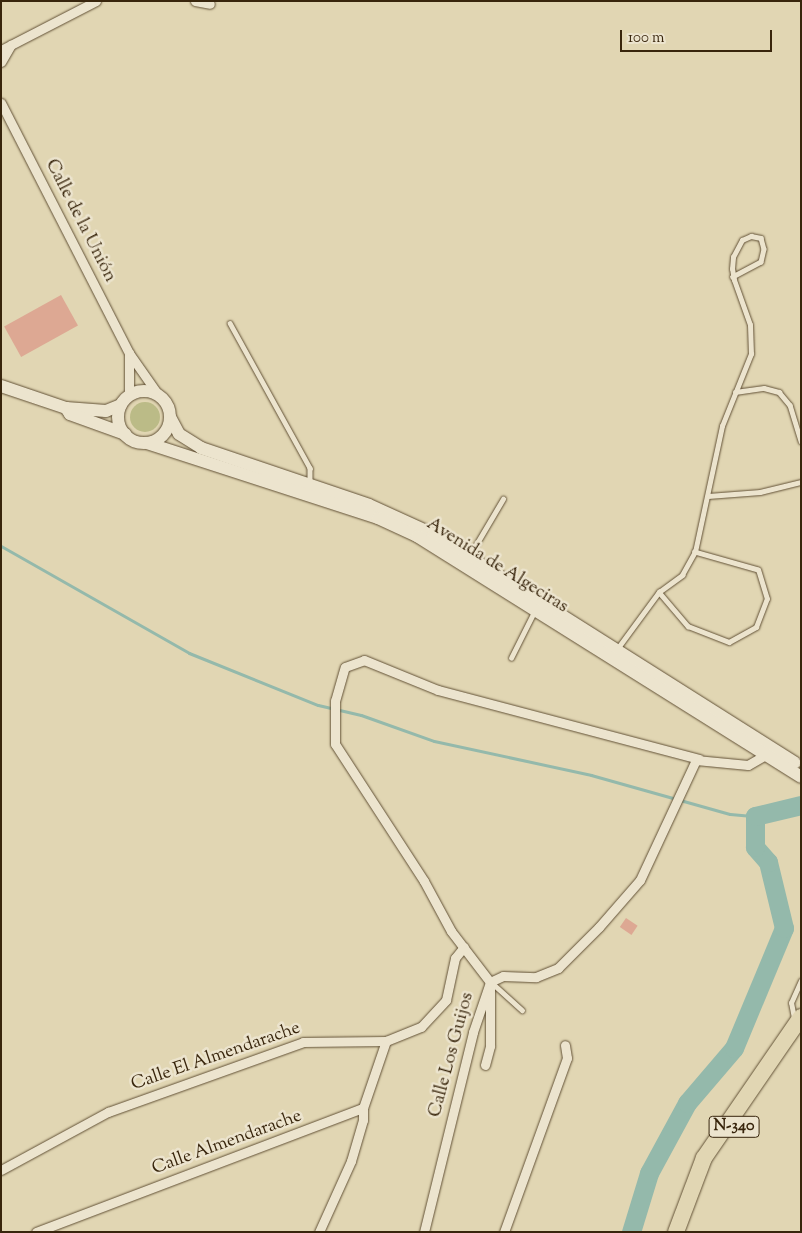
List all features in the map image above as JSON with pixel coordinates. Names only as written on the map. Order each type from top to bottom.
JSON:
[{"type":"highway","name":"N-340","points":[[676,1232],[704,1158],[800,1023]]},
{"type":"highway","name":"N-340","points":[[684,1232],[709,1164],[800,1023]]},
{"type":"street","points":[[1,50],[96,1]]},
{"type":"street","points":[[195,1],[210,4]]},
{"type":"street","points":[[1,44],[11,45]]},
{"type":"street","points":[[1,62],[11,45]]},
{"type":"street","name":"Calle de la Unión","points":[[1,103],[129,353],[158,396]]},
{"type":"street","name":"Calle de la Unión","points":[[125,401],[129,353]]},
{"type":"street","points":[[1,386],[66,408],[106,410],[141,392],[158,396],[167,405],[170,417],[164,434],[147,443],[135,442],[125,434],[70,414],[66,408]]},
{"type":"street","points":[[125,401],[118,418],[125,434]]},
{"type":"street","name":"Avenida de Algeciras","points":[[170,417],[179,434],[201,448],[402,518],[469,556],[801,767]]},
{"type":"street","name":"Avenida de Algeciras","points":[[147,443],[393,524],[535,610],[801,777]]},
{"type":"street","points":[[485,1065],[490,1037],[490,982],[464,947],[335,744],[335,701],[345,667],[364,660],[438,690],[699,759],[748,766],[765,755],[787,758]]},
{"type":"street","name":"Calle Los Guijos","points":[[424,1232],[473,1032],[490,982],[504,976],[536,977],[558,968],[640,880],[684,785],[699,759]]},
{"type":"street","name":"Calle El Almendarache","points":[[1,1170],[108,1112],[303,1042],[386,1040],[421,1027],[446,1000],[455,958],[464,947]]},
{"type":"street","points":[[319,1232],[351,1161],[363,1120],[362,1108],[386,1040]]},
{"type":"street","points":[[504,1232],[567,1058],[565,1045]]},
{"type":"street","name":"Calle Almendarache","points":[[36,1232],[362,1108]]},
{"type":"lane","points":[[616,650],[659,592],[682,575],[695,552],[722,426],[746,369],[752,340],[733,277],[733,257],[738,244],[751,236],[761,238],[764,249],[761,262],[733,277]]},
{"type":"lane","points":[[230,323],[310,468],[310,485]]},
{"type":"lane","points":[[735,392],[764,388],[779,392],[790,405],[801,440]]},
{"type":"lane","points":[[708,496],[760,492],[801,482]]},
{"type":"lane","points":[[469,556],[503,499]]},
{"type":"lane","points":[[659,592],[688,626],[729,642],[756,627],[767,599],[758,570],[695,552]]},
{"type":"lane","points":[[511,658],[535,610]]},
{"type":"lane","points":[[800,1023],[791,1003],[801,980]]},
{"type":"lane","points":[[490,982],[522,1010]]},
{"type":"green space","points":[[145,402],[156,406],[160,417],[156,428],[145,432],[134,428],[130,417],[134,406]]},
{"type":"building","points":[[61,295],[78,326],[21,357],[4,327]]},
{"type":"building","points":[[626,918],[638,926],[631,935],[620,927]]},
{"type":"waterway","points":[[1,546],[189,653],[318,705],[361,715],[434,741],[591,775],[730,814],[755,816]]},
{"type":"waterway","points":[[631,1232],[649,1173],[687,1103],[734,1048],[784,928],[768,862],[755,847],[755,816],[801,805]]}]
